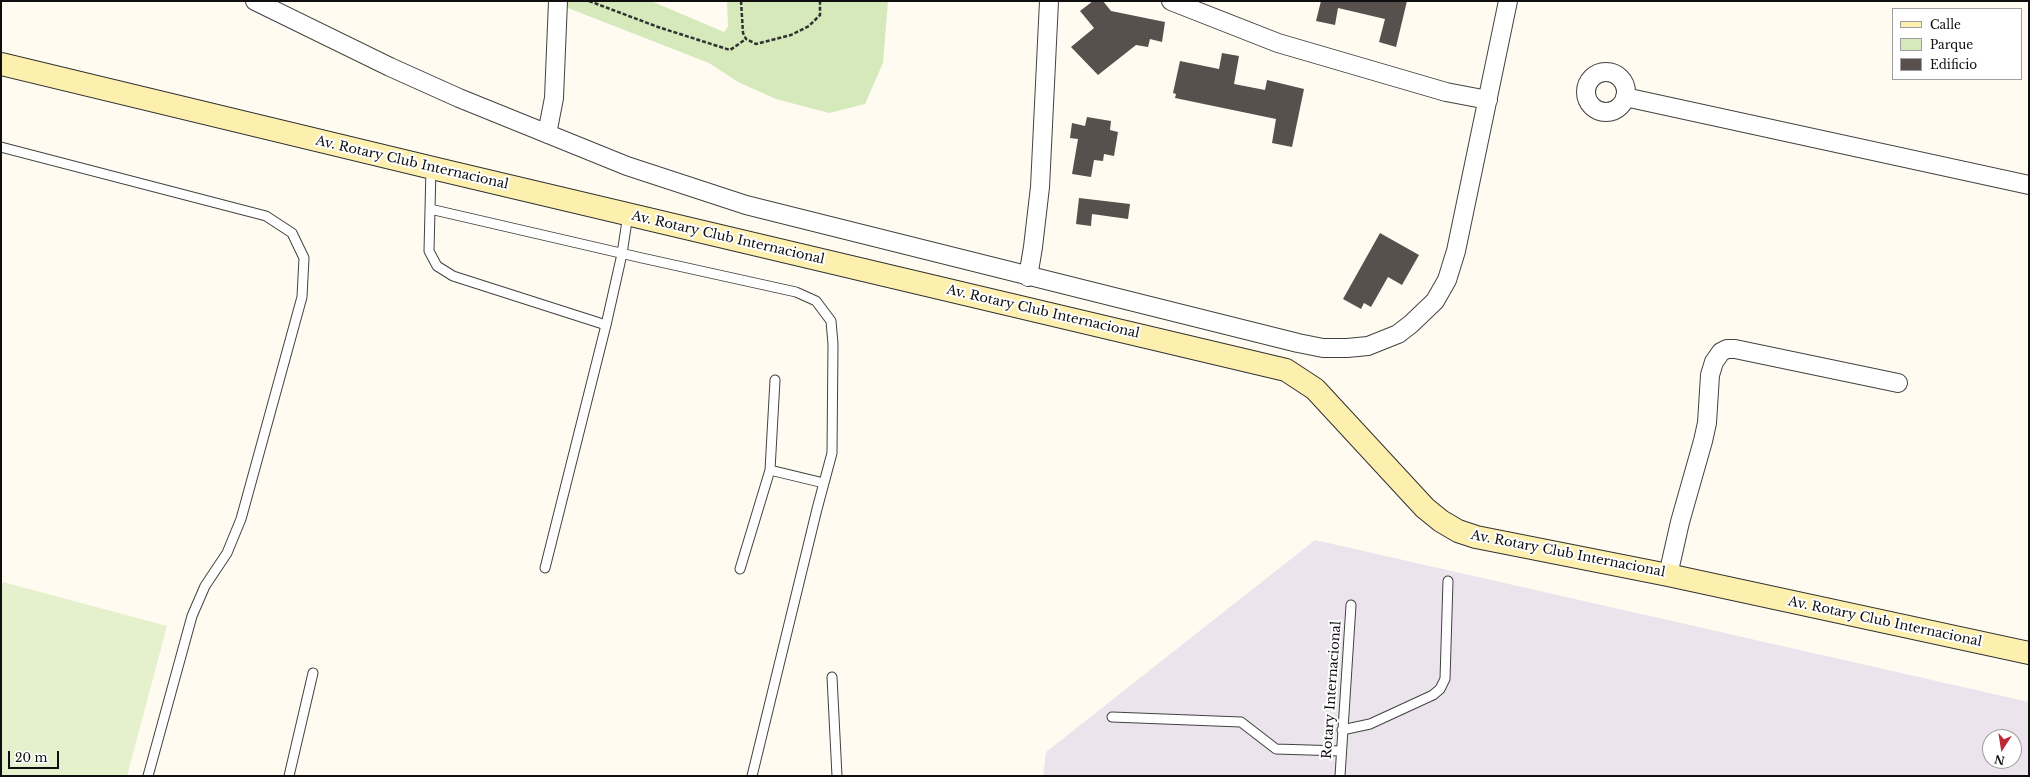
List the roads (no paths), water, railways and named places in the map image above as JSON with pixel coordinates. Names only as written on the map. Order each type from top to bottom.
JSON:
[{"type":"main road","name":"Av. Rotary Club Internacional","points":[[1,64],[431,168],[1286,370],[1316,389],[1425,508],[1440,522],[1458,531],[1476,537],[1668,574],[2029,653]]},
{"type":"street","points":[[255,1],[390,67],[458,98],[627,166],[746,205],[1028,277],[1324,348],[1368,346],[1398,334],[1421,316],[1435,301],[1447,280],[1456,251],[1508,1]]},
{"type":"street","points":[[547,134],[554,98],[558,1]]},
{"type":"street","points":[[1028,277],[1040,187],[1049,1]]},
{"type":"street","points":[[1171,1],[1278,43],[1446,92],[1488,100]]},
{"type":"street","points":[[1625,97],[2029,185]]},
{"type":"street","points":[[1668,574],[1680,522],[1703,441],[1710,375],[1714,362],[1721,352],[1728,349],[1735,349],[1898,383]]},
{"type":"lane","points":[[1,147],[266,216],[292,233],[304,258],[302,297],[241,519],[227,553],[205,586],[192,616],[148,776]]},
{"type":"lane","points":[[431,168],[429,190],[429,251],[437,266],[452,276],[606,325]]},
{"type":"lane","points":[[430,209],[622,254],[796,292],[816,301],[831,321],[834,344],[832,453],[752,776]]},
{"type":"lane","points":[[545,568],[606,325],[622,254],[628,214]]},
{"type":"lane","points":[[740,569],[770,470],[775,380]]},
{"type":"lane","points":[[770,470],[824,483]]},
{"type":"lane","points":[[1342,730],[1370,724],[1433,695],[1440,689],[1445,679],[1448,581]]},
{"type":"lane","name":"Rotary Internacional","points":[[1340,776],[1351,605]]},
{"type":"lane","points":[[289,776],[313,673]]},
{"type":"lane","points":[[832,677],[837,776]]},
{"type":"lane","points":[[1112,717],[1241,722],[1276,749],[1341,751]]}]
